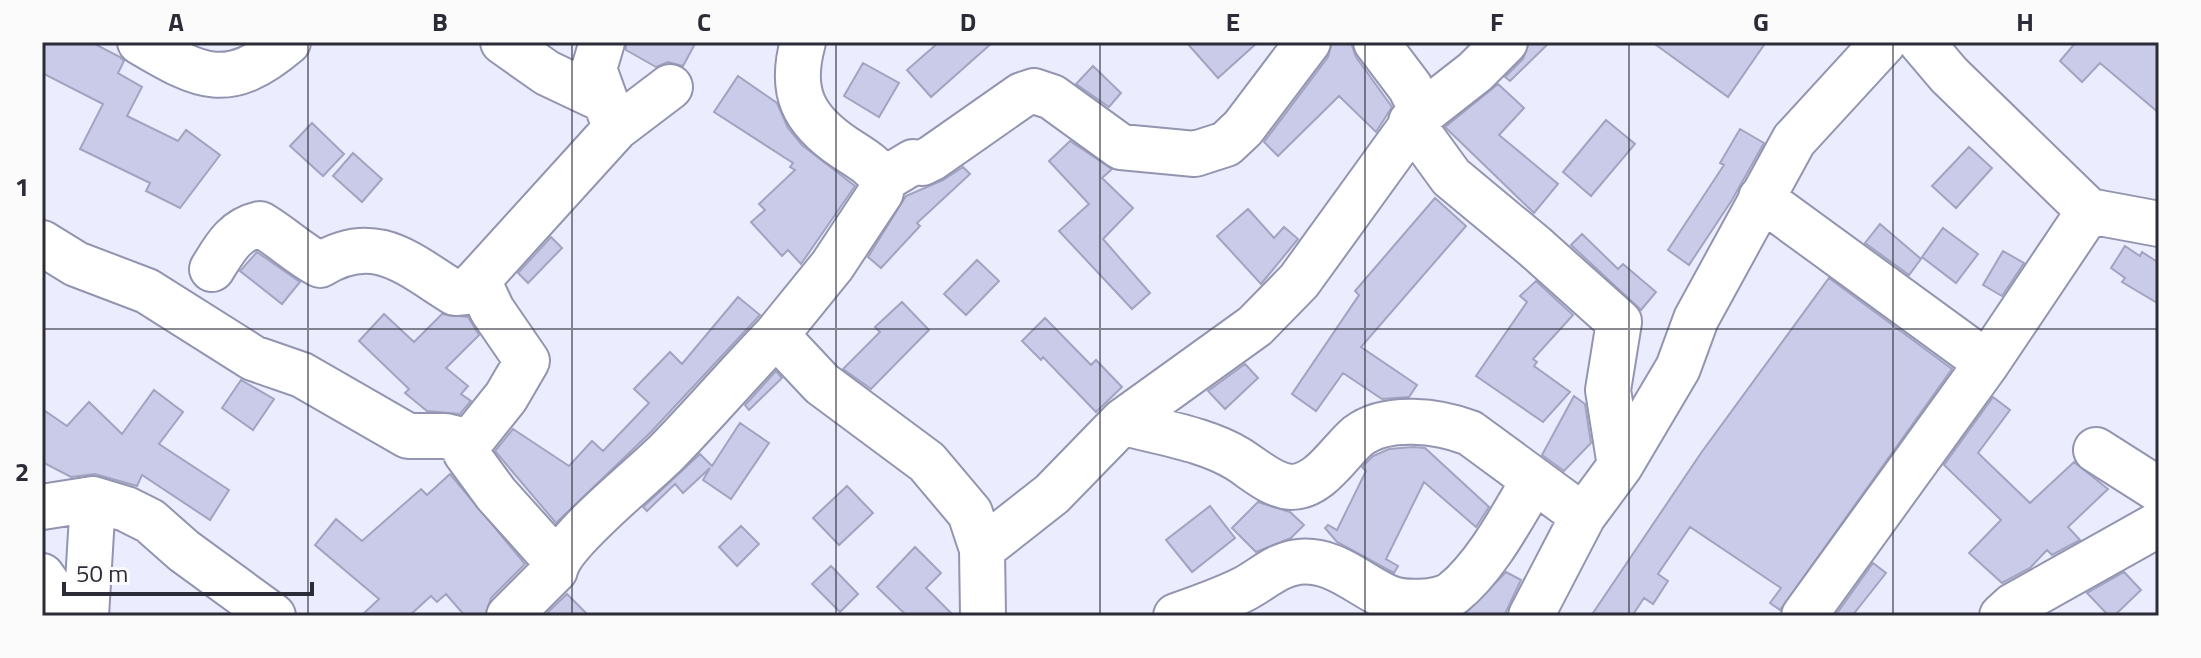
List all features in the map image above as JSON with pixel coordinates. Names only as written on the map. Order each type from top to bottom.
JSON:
[{"type":"street","points":[[140,42],[190,71],[224,75],[264,62],[288,42]]},
{"type":"street","points":[[503,42],[609,113]]},
{"type":"street","points":[[602,42],[594,69],[609,113]]},
{"type":"street","points":[[509,616],[776,335],[832,266],[881,192],[883,180],[875,168],[819,131],[805,107],[795,75],[803,42]]},
{"type":"street","points":[[883,180],[905,166],[932,158],[1022,95],[1034,91],[1052,97],[1121,147],[1195,154],[1205,151],[1226,144],[1243,128],[1308,42]]},
{"type":"street","points":[[982,549],[1052,494],[1122,422],[1255,326],[1299,281],[1411,122],[1422,111],[1410,87],[1376,42]]},
{"type":"street","points":[[1411,122],[1475,72],[1505,42]]},
{"type":"street","points":[[1531,616],[1583,516],[1620,466],[1678,368],[1696,319],[1794,140],[1884,42]]},
{"type":"street","points":[[1921,42],[1949,75],[2089,211],[2159,224]]},
{"type":"street","points":[[212,269],[229,241],[245,227],[260,224],[320,265],[340,253],[365,249],[386,252],[455,293],[466,292],[609,113],[670,87]]},
{"type":"street","points":[[1411,122],[1451,177],[1619,322],[1608,390],[1620,466]]},
{"type":"street","points":[[1761,198],[1987,363]]},
{"type":"street","points":[[1804,616],[1987,363],[2089,211]]},
{"type":"street","points":[[42,243],[76,264],[147,291],[253,358],[302,375],[408,436],[445,436],[470,442]]},
{"type":"street","points":[[478,280],[492,310],[527,361],[498,409],[470,442],[466,453],[487,484],[557,562]]},
{"type":"street","points":[[776,335],[822,384],[927,462],[970,513],[982,549],[983,616]]},
{"type":"street","points":[[1122,422],[1207,444],[1276,483],[1293,487],[1310,482],[1360,435],[1381,425],[1439,424],[1470,433],[1583,516]]},
{"type":"street","points":[[2096,450],[2159,490]]},
{"type":"street","points":[[1176,616],[1246,588],[1279,566],[1300,562],[1321,564],[1348,573],[1390,599],[1438,600],[1452,594],[1474,569],[1505,529],[1534,480]]},
{"type":"street","points":[[86,616],[58,506],[150,521],[184,551],[273,616]]},
{"type":"street","points":[[2002,616],[2013,606],[2159,524]]},
{"type":"street","points":[[42,576],[70,616]]},
{"type":"building","points":[[42,42],[91,42],[120,57],[124,61],[118,73],[142,87],[127,116],[178,141],[186,130],[220,155],[180,208],[146,191],[150,183],[80,149],[103,104],[42,73]]},
{"type":"building","points":[[626,42],[696,42],[683,66],[668,62],[656,67],[626,50]]},
{"type":"building","points":[[939,42],[993,42],[931,97],[907,70]]},
{"type":"building","points":[[1186,42],[1258,42],[1218,78]]},
{"type":"building","points":[[1332,42],[1351,43],[1356,57],[1392,107],[1376,132],[1339,96],[1278,156],[1264,142],[1328,57]]},
{"type":"building","points":[[1529,42],[1550,42],[1510,81],[1505,77],[1523,59]]},
{"type":"building","points":[[1652,42],[1766,42],[1728,97]]},
{"type":"building","points":[[2076,42],[2159,42],[2159,113],[2100,63],[2082,82],[2060,61]]},
{"type":"building","points":[[863,63],[899,83],[879,117],[844,96]]},
{"type":"building","points":[[1093,66],[1121,93],[1109,107],[1076,84]]},
{"type":"building","points":[[738,76],[777,103],[788,128],[802,145],[855,186],[801,264],[788,250],[782,256],[751,222],[765,210],[759,204],[795,170],[790,167],[793,163],[714,112]]},
{"type":"building","points":[[1498,84],[1524,108],[1499,135],[1558,184],[1534,213],[1445,127]]},
{"type":"building","points":[[1606,120],[1635,144],[1591,196],[1563,172]]},
{"type":"building","points":[[312,123],[344,154],[323,176],[290,146]]},
{"type":"building","points":[[1740,129],[1764,143],[1732,200],[1689,265],[1668,250],[1724,165],[1720,163]]},
{"type":"building","points":[[1070,141],[1112,169],[1102,178],[1133,208],[1103,239],[1150,293],[1132,309],[1059,231],[1089,204],[1049,161]]},
{"type":"building","points":[[1969,147],[1992,168],[1956,208],[1932,186]]},
{"type":"building","points":[[353,153],[382,179],[362,202],[333,176]]},
{"type":"building","points":[[963,167],[970,174],[917,223],[920,226],[881,268],[868,257],[906,196],[943,180]]},
{"type":"building","points":[[1435,198],[1466,226],[1361,347],[1417,385],[1409,397],[1382,399],[1343,373],[1316,411],[1292,394],[1359,295],[1355,291]]},
{"type":"building","points":[[1248,209],[1274,238],[1284,227],[1298,239],[1261,284],[1217,236]]},
{"type":"building","points":[[1880,224],[1921,259],[1909,275],[1865,243]]},
{"type":"building","points":[[1943,228],[1978,254],[1956,283],[1922,257]]},
{"type":"building","points":[[1582,234],[1618,269],[1623,264],[1656,292],[1641,310],[1571,245]]},
{"type":"building","points":[[551,237],[562,248],[528,283],[518,273]]},
{"type":"building","points":[[2125,246],[2159,263],[2159,304],[2122,282],[2125,278],[2111,268]]},
{"type":"building","points":[[2003,251],[2024,263],[2002,296],[1983,285]]},
{"type":"building","points":[[257,252],[300,282],[282,304],[240,271]]},
{"type":"building","points":[[977,260],[999,281],[966,315],[944,294]]},
{"type":"building","points":[[1829,278],[1952,369],[1780,610],[1770,603],[1781,588],[1690,527],[1658,574],[1668,581],[1653,604],[1644,598],[1632,616],[1591,616],[1701,453]]},
{"type":"building","points":[[1536,281],[1573,315],[1533,359],[1537,362],[1534,366],[1570,392],[1543,422],[1476,376],[1527,302],[1520,296]]},
{"type":"building","points":[[738,297],[760,315],[650,433],[556,523],[495,451],[513,429],[569,466],[592,441],[603,451],[649,403],[634,389],[670,352],[682,364]]},
{"type":"building","points":[[902,302],[929,330],[871,389],[843,369],[880,332],[875,327]]},
{"type":"building","points":[[384,314],[414,342],[442,314],[468,317],[479,335],[446,368],[468,386],[461,394],[471,401],[460,414],[427,411],[405,393],[409,389],[359,341]]},
{"type":"building","points":[[1045,318],[1091,365],[1096,360],[1122,387],[1096,412],[1043,357],[1041,360],[1022,341]]},
{"type":"building","points":[[1245,364],[1258,378],[1225,409],[1208,391]]},
{"type":"building","points":[[776,371],[782,378],[749,410],[745,405]]},
{"type":"building","points":[[241,380],[274,399],[253,430],[222,408]]},
{"type":"building","points":[[154,390],[183,412],[159,444],[229,490],[210,520],[142,475],[137,486],[95,474],[71,477],[42,462],[42,409],[67,426],[89,402],[122,434]]},
{"type":"building","points":[[1574,396],[1585,404],[1591,443],[1564,471],[1542,455]]},
{"type":"building","points":[[1993,397],[2010,410],[1978,453],[2030,503],[2074,462],[2108,489],[2068,527],[2080,540],[2052,555],[2047,550],[2030,568],[2002,583],[1969,553],[2001,520],[1944,465]]},
{"type":"building","points":[[740,423],[769,443],[731,499],[703,480],[710,468],[683,493],[675,484],[647,511],[643,507],[700,454],[712,466]]},
{"type":"building","points":[[1425,448],[1489,507],[1476,527],[1424,482],[1386,559],[1398,566],[1394,573],[1337,542],[1325,528],[1328,525],[1337,530],[1366,471],[1362,467],[1373,456],[1389,449]]},
{"type":"building","points":[[450,474],[525,564],[491,598],[485,616],[465,616],[446,594],[437,602],[431,596],[409,616],[361,616],[379,599],[315,545],[336,519],[362,541],[421,489],[427,495]]},
{"type":"building","points":[[847,486],[873,513],[839,545],[813,518]]},
{"type":"building","points":[[1258,502],[1290,512],[1304,525],[1291,538],[1256,552],[1232,528]]},
{"type":"building","points":[[1210,506],[1235,538],[1192,572],[1166,540]]},
{"type":"building","points":[[741,526],[759,544],[737,566],[719,547]]},
{"type":"building","points":[[915,547],[941,573],[926,588],[954,616],[907,616],[877,587]]},
{"type":"building","points":[[1873,563],[1886,573],[1852,616],[1835,616]]},
{"type":"building","points":[[831,566],[858,594],[840,612],[812,584]]},
{"type":"building","points":[[1506,572],[1521,580],[1504,616],[1463,616]]},
{"type":"building","points":[[2124,572],[2141,590],[2114,616],[2109,616],[2087,593]]},
{"type":"building","points":[[567,594],[589,616],[551,616],[548,612]]}]
